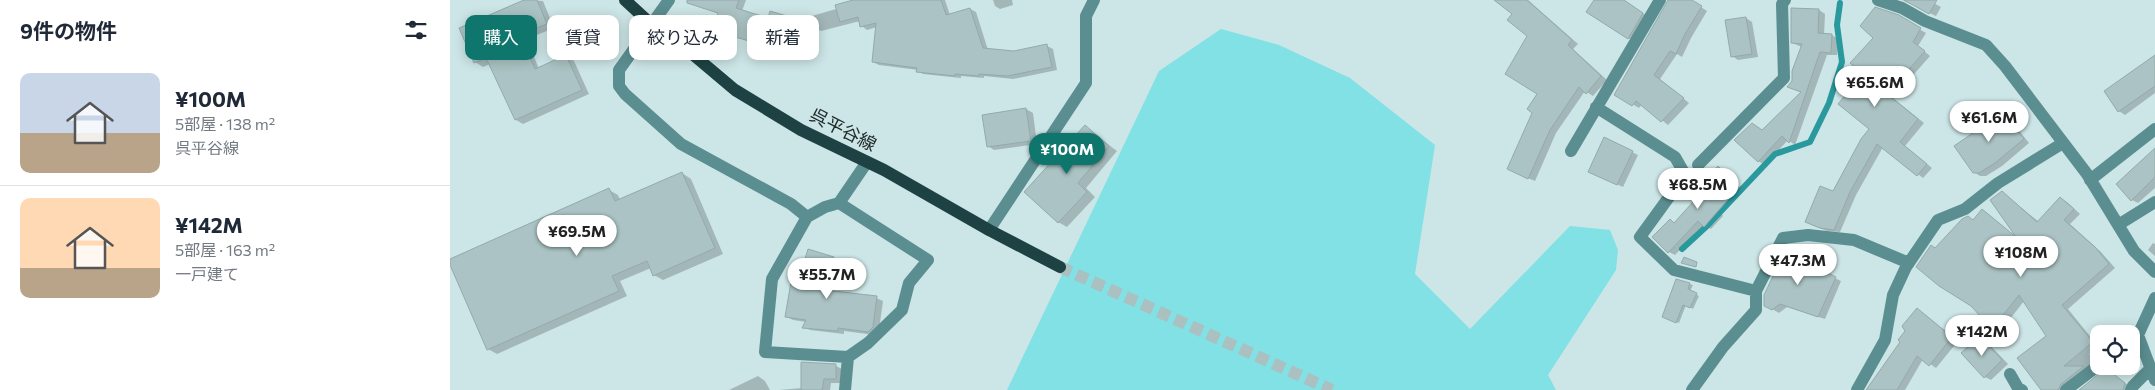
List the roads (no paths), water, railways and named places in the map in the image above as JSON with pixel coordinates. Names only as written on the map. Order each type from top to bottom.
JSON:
[{"type":"main road","name":"呉平谷線","points":[[625,0],[641,15]]},
{"type":"main road","name":"呉平谷線","points":[[699,60],[735,90],[801,130],[867,162],[1060,267]]},
{"type":"street","points":[[659,15],[669,0]]},
{"type":"street","points":[[989,230],[1086,82],[1086,16],[1094,0]]},
{"type":"street","points":[[1571,151],[1660,0]]},
{"type":"street","points":[[1698,165],[1784,78],[1782,4],[1785,0]]},
{"type":"street","points":[[1878,0],[1902,8],[1925,21],[1986,45],[2005,66],[2063,142],[2090,180],[2134,251],[2155,272]]},
{"type":"street","points":[[629,56],[619,70],[619,86],[625,94],[682,144],[790,204],[807,217]]},
{"type":"street","points":[[1596,107],[1675,157],[1683,171],[1677,186],[1640,237],[1674,270],[1756,291]]},
{"type":"street","points":[[2090,180],[2155,129]]},
{"type":"street","points":[[1856,390],[1885,340],[1893,295],[1909,263],[1938,220],[1965,209],[1998,183],[2063,142]]},
{"type":"street","points":[[839,203],[928,260],[909,283],[902,310],[868,342],[848,357],[765,352],[772,278],[807,217],[839,203],[867,162]]},
{"type":"street","points":[[2118,225],[2155,202]]},
{"type":"street","points":[[1692,390],[1723,347],[1756,310],[1756,291],[1782,238],[1808,235],[1854,240],[1909,263]]},
{"type":"street","points":[[2140,328],[2155,298]]},
{"type":"street","points":[[2131,390],[2133,386],[2152,375],[2140,349]]},
{"type":"street","points":[[845,390],[848,357]]},
{"type":"street","points":[[2066,390],[2090,372]]},
{"type":"street","points":[[2010,374],[2018,388],[2022,390]]},
{"type":"waterway","points":[[1682,249],[1707,226],[1775,154],[1810,142],[1829,103],[1842,62],[1837,25],[1840,3]]},
{"type":"tunnel","points":[[1060,267],[1332,390]]}]
